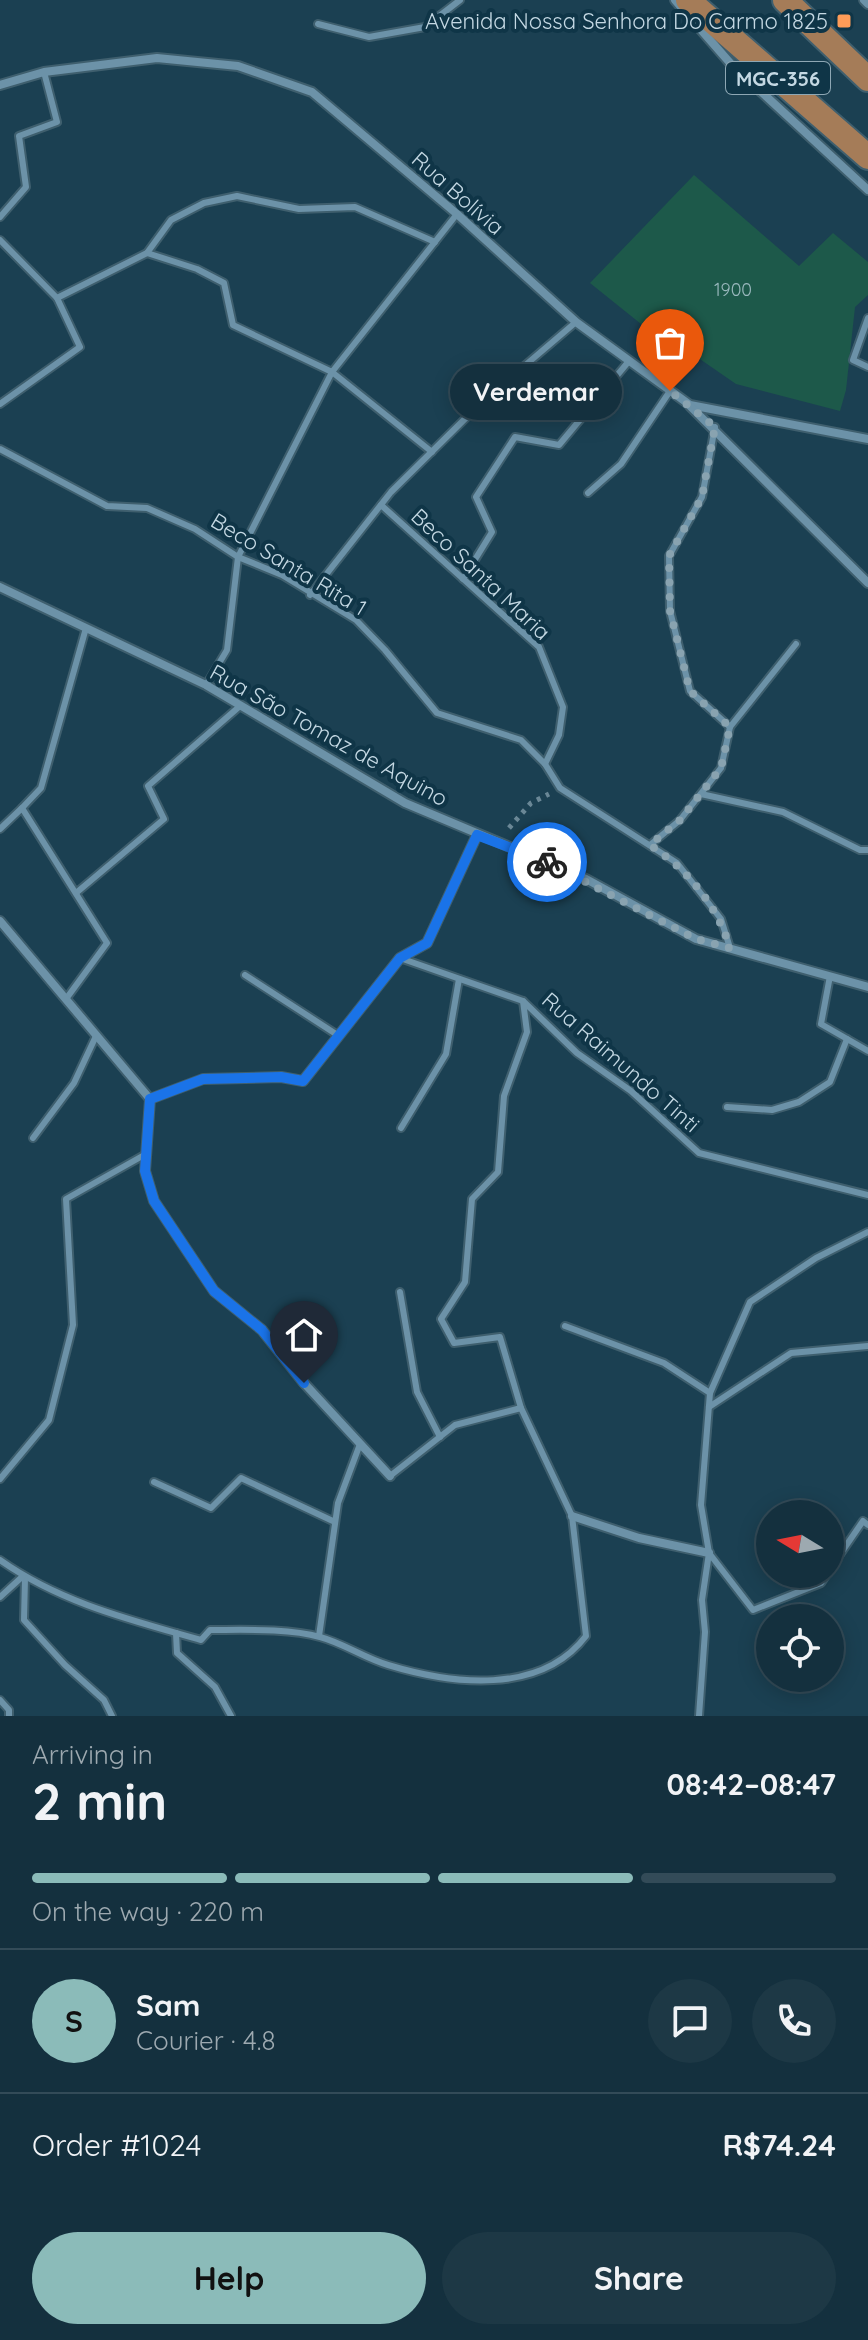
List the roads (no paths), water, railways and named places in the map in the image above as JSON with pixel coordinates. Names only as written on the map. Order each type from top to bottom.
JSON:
[{"type":"main road","name":"MGC-356","points":[[688,0],[868,157]]},
{"type":"main road","name":"MGC-356","points":[[785,0],[868,79]]},
{"type":"street","points":[[675,0],[731,64],[868,190]]},
{"type":"street","points":[[864,0],[868,4]]},
{"type":"street","name":"Rua Bolívia","points":[[0,85],[44,72],[157,58],[238,66],[312,92],[457,214],[576,322],[690,405],[868,439]]},
{"type":"street","points":[[690,405],[868,583]]},
{"type":"street","name":"Rua São Tomaz de Aquino","points":[[0,587],[206,685],[405,803],[586,879],[696,939],[868,987]]},
{"type":"street","points":[[150,1099],[203,1079],[281,1077],[303,1081],[400,958],[427,943],[477,835]]},
{"type":"street","points":[[0,921],[150,1099],[145,1171],[154,1201],[214,1291],[262,1330],[304,1383],[390,1476]]},
{"type":"street","points":[[572,1516],[639,1538],[709,1553]]},
{"type":"lane","points":[[318,24],[369,37],[425,27],[460,0]]},
{"type":"lane","points":[[0,217],[26,187],[19,136],[57,122],[44,72]]},
{"type":"lane","points":[[57,298],[147,253],[171,220],[204,203],[237,196],[299,209],[355,207],[435,242]]},
{"type":"lane","points":[[206,685],[227,650],[238,557],[332,372],[457,214]]},
{"type":"lane","points":[[0,240],[57,298],[80,347],[0,404]]},
{"type":"lane","points":[[147,253],[197,269],[224,283],[233,325],[332,372],[432,452]]},
{"type":"lane","points":[[868,318],[853,360],[868,367]]},
{"type":"lane","points":[[310,595],[381,505],[432,452],[482,402],[576,322]]},
{"type":"lane","points":[[463,579],[492,532],[476,497],[515,437],[559,445],[629,361]]},
{"type":"lane","points":[[588,493],[621,464],[670,391]]},
{"type":"lane","points":[[715,427],[702,497],[669,556],[670,611],[690,691],[730,727]]},
{"type":"lane","name":"Beco Santa Rita 1","points":[[0,449],[107,506],[147,508],[195,529],[238,557],[282,575],[310,595],[356,620],[437,713],[521,740],[545,764],[560,788],[677,863],[721,919],[730,948]]},
{"type":"lane","name":"Beco Santa Maria","points":[[381,505],[539,647],[563,707],[559,735],[545,764]]},
{"type":"lane","points":[[0,829],[41,788],[86,628]]},
{"type":"lane","points":[[650,845],[680,820],[721,768],[730,727],[796,644]]},
{"type":"lane","points":[[76,893],[164,819],[148,786],[240,706]]},
{"type":"lane","points":[[701,794],[783,812],[860,850],[868,850]]},
{"type":"lane","points":[[22,808],[107,943],[66,999]]},
{"type":"lane","name":"Rua Raimundo Tinti","points":[[400,958],[523,1001],[577,1053],[631,1091],[699,1153],[868,1195]]},
{"type":"lane","points":[[245,975],[339,1036]]},
{"type":"lane","points":[[830,976],[821,1024],[868,1051]]},
{"type":"lane","points":[[401,1128],[446,1054],[459,979]]},
{"type":"lane","points":[[0,1560],[24,1577],[74,1601],[201,1640],[210,1630],[319,1636],[386,1664],[462,1682],[542,1670],[574,1651],[586,1636],[572,1516],[521,1408],[500,1337],[454,1343],[441,1319],[465,1282],[472,1199],[498,1172],[504,1096],[527,1032],[523,1001]]},
{"type":"lane","points":[[33,1138],[74,1083],[96,1036]]},
{"type":"lane","points":[[727,1107],[772,1110],[799,1102],[830,1082],[847,1039]]},
{"type":"lane","points":[[0,1479],[49,1420],[73,1325],[66,1199],[146,1154]]},
{"type":"lane","points":[[699,1716],[705,1632],[702,1600],[709,1553],[701,1505],[710,1393],[750,1302],[816,1258],[868,1232]]},
{"type":"lane","points":[[400,1292],[417,1392],[440,1437]]},
{"type":"lane","points":[[565,1326],[664,1363],[710,1393]]},
{"type":"lane","points":[[709,1407],[791,1353],[868,1346]]},
{"type":"lane","points":[[390,1476],[455,1425],[521,1408]]},
{"type":"lane","points":[[319,1636],[335,1522],[360,1444]]},
{"type":"lane","points":[[154,1482],[211,1508],[241,1478],[335,1522]]},
{"type":"lane","points":[[844,1549],[863,1521],[868,1525]]},
{"type":"lane","points":[[709,1553],[753,1610],[808,1588]]},
{"type":"lane","points":[[0,1597],[24,1577]]},
{"type":"lane","points":[[24,1577],[24,1620],[65,1665],[104,1700],[112,1716]]},
{"type":"lane","points":[[176,1633],[177,1653],[215,1687],[231,1716]]},
{"type":"lane","points":[[0,1700],[9,1710],[9,1716]]},
{"type":"place","name":"Avenida Nossa Senhora Do Carmo 1825","points":[[844,21]]},
{"type":"place","name":"Verdemar","points":[[670,391]]}]
